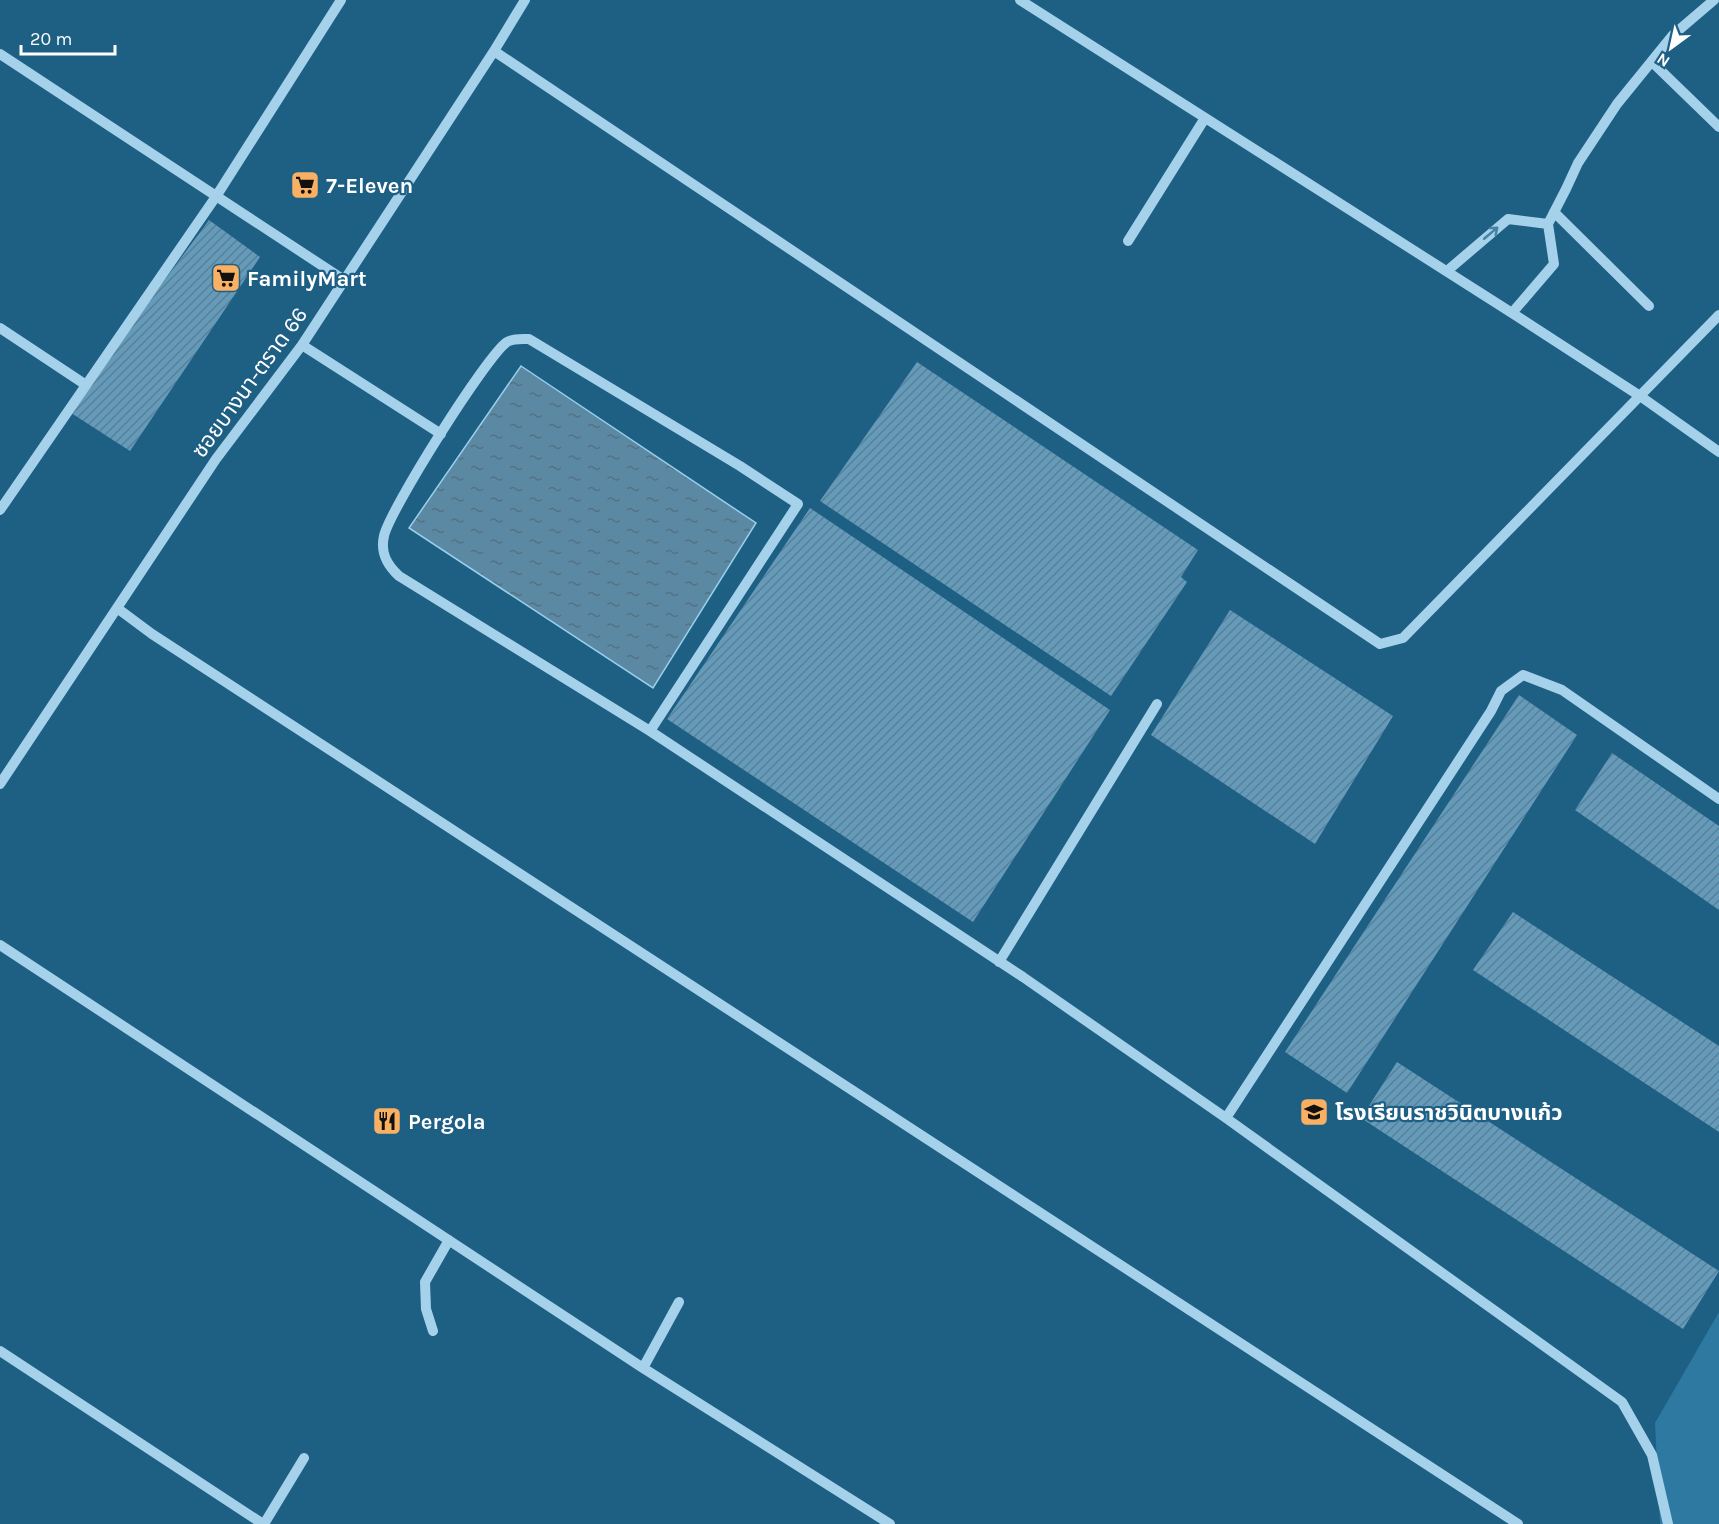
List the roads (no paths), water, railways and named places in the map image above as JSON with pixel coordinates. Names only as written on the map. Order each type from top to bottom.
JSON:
[{"type":"street","points":[[0,510],[217,195],[341,0]]},
{"type":"street","name":"ซอยบางนา-ตราด 66","points":[[2,776],[216,459],[302,345],[525,0]]},
{"type":"street","points":[[1020,0],[1512,313],[1640,396],[1719,452]]},
{"type":"street","points":[[1512,313],[1554,264],[1548,224],[1578,163],[1617,104],[1673,35],[1714,0]]},
{"type":"street","points":[[494,51],[1380,644],[1403,638],[1719,315]]},
{"type":"street","points":[[0,54],[344,280]]},
{"type":"street","points":[[1652,62],[1719,127]]},
{"type":"street","points":[[1128,241],[1205,118]]},
{"type":"street","points":[[1554,212],[1649,306]]},
{"type":"street","points":[[1447,271],[1508,219],[1548,224]]},
{"type":"street","points":[[0,328],[86,385]]},
{"type":"street","points":[[650,731],[798,504],[740,466],[529,339],[516,339],[506,343],[491,358],[391,515],[384,536],[387,564],[399,576],[650,731],[999,962],[1226,1118],[1622,1402],[1652,1455],[1668,1524]]},
{"type":"street","points":[[302,345],[441,434]]},
{"type":"street","points":[[117,608],[162,641],[1518,1524]]},
{"type":"street","points":[[1226,1118],[1491,711],[1501,691],[1523,675],[1562,690],[1719,799]]},
{"type":"street","points":[[999,962],[1157,704]]},
{"type":"street","points":[[0,945],[643,1368],[890,1524]]},
{"type":"street","points":[[433,1331],[426,1309],[425,1282],[449,1240]]},
{"type":"street","points":[[643,1368],[679,1302]]},
{"type":"street","points":[[0,1351],[264,1524],[304,1458]]},
{"type":"water","points":[[521,366],[756,523],[653,688],[409,528]]},
{"type":"place","name":"7-Eleven","points":[[305,185]]},
{"type":"place","name":"FamilyMart","points":[[226,278]]},
{"type":"place","name":"โรงเรียนราชวินิตบางแก้ว","points":[[1314,1112]]},
{"type":"place","name":"Pergola","points":[[387,1121]]}]
